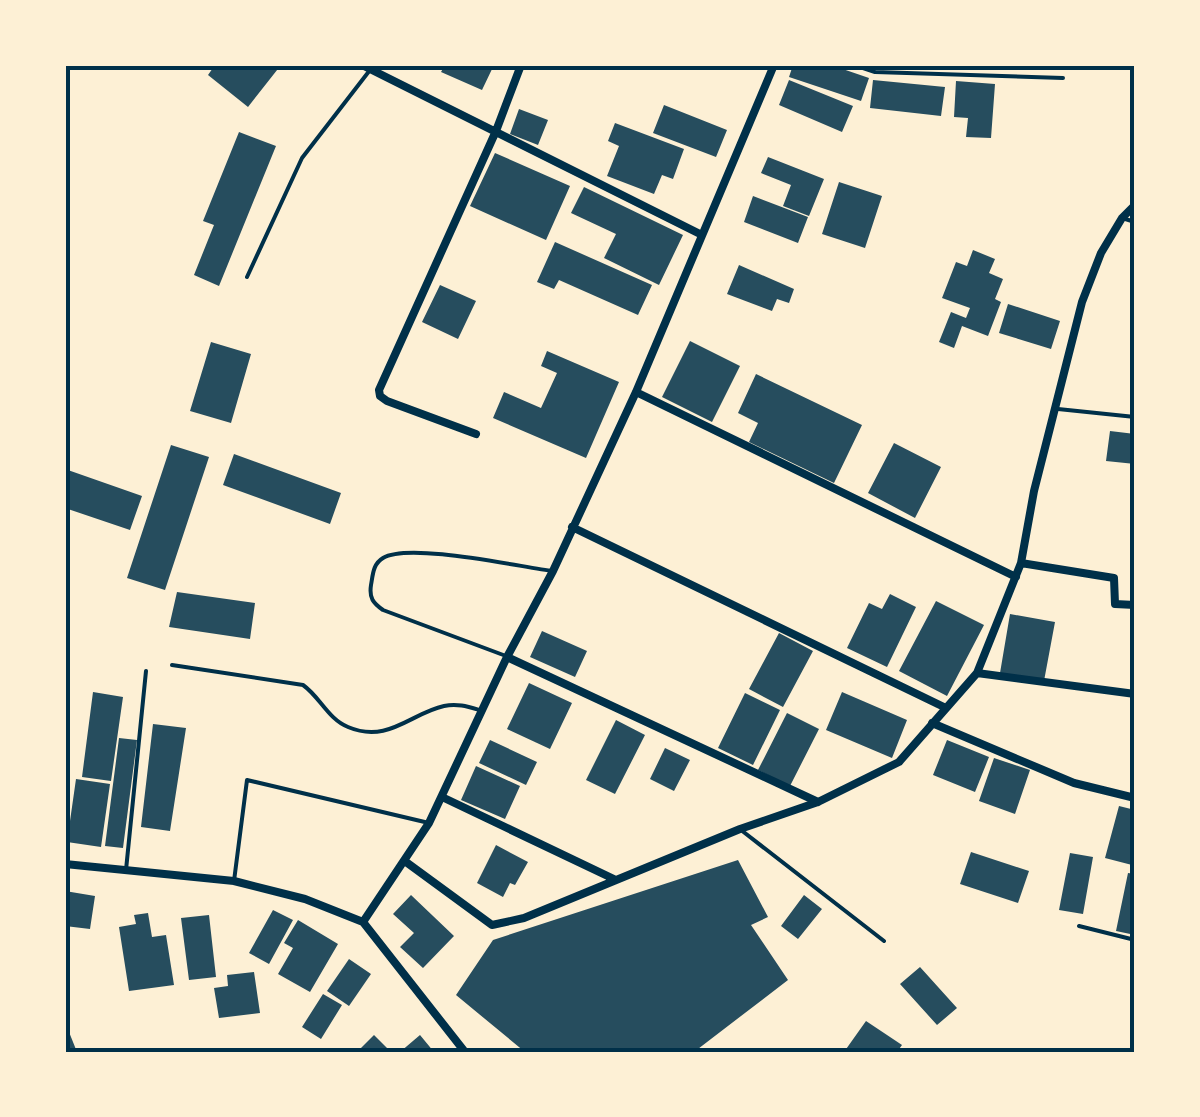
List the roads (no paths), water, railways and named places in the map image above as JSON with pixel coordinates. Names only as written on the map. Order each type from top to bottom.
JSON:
[{"type":"street","points":[[476,434],[386,401],[379,390],[496,131],[521,65]]},
{"type":"street","points":[[364,922],[430,823],[507,657],[553,571],[636,392],[774,65]]},
{"type":"street","points":[[366,68],[702,235]]},
{"type":"street","points":[[406,862],[492,925],[524,918],[740,829],[818,802],[899,762],[977,674],[1021,563],[1034,491],[1082,302],[1101,253],[1122,218],[1135,205]]},
{"type":"street","points":[[636,392],[1016,577]]},
{"type":"street","points":[[572,527],[946,708]]},
{"type":"street","points":[[1021,563],[1114,578],[1116,604],[1135,605]]},
{"type":"street","points":[[507,657],[818,802]]},
{"type":"street","points":[[977,674],[1135,694]]},
{"type":"street","points":[[932,723],[1074,783],[1135,798]]},
{"type":"street","points":[[442,797],[616,880]]},
{"type":"street","points":[[65,864],[234,881],[305,900],[364,922],[465,1052]]},
{"type":"lane","points":[[854,65],[875,72],[1063,78]]},
{"type":"lane","points":[[247,277],[302,158],[366,68]]},
{"type":"lane","points":[[1122,218],[1135,222]]},
{"type":"lane","points":[[1054,408],[1135,417]]},
{"type":"lane","points":[[507,657],[373,603],[370,594],[374,568],[382,558],[410,551],[553,571]]},
{"type":"lane","points":[[172,665],[303,684],[317,695],[330,715],[349,728],[396,729],[440,707],[460,704],[483,710]]},
{"type":"lane","points":[[126,870],[146,671]]},
{"type":"lane","points":[[234,881],[248,780],[430,823]]},
{"type":"lane","points":[[740,829],[884,940]]},
{"type":"lane","points":[[1079,926],[1135,940]]}]
